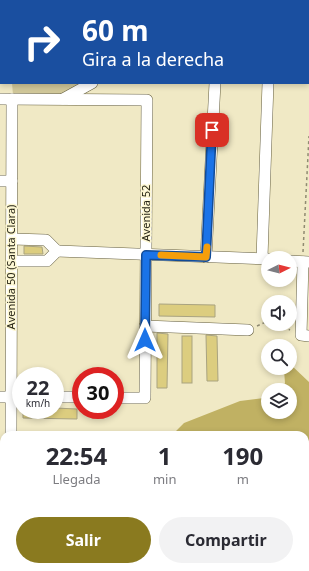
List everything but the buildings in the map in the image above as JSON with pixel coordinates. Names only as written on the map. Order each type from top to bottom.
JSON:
[{"type":"street","points":[[0,99],[62,100],[90,84]]},
{"type":"street","points":[[206,257],[214,84]]},
{"type":"street","points":[[265,251],[268,84]]},
{"type":"street","name":"Avenida 50 (Santa Clara)","points":[[11,431],[11,397],[6,324],[12,261],[12,99]]},
{"type":"street","name":"Avenida 52","points":[[62,100],[147,100],[145,398],[124,398]]},
{"type":"street","points":[[0,181],[12,181]]},
{"type":"street","points":[[12,239],[46,240],[57,251],[261,259]]},
{"type":"street","points":[[12,261],[47,261],[57,251]]},
{"type":"street","points":[[305,335],[306,262]]},
{"type":"street","points":[[145,326],[248,330]]},
{"type":"path","points":[[306,262],[309,136]]},
{"type":"path","points":[[248,330],[261,324]]},
{"type":"path","points":[[295,331],[305,335]]},
{"type":"shaded area","points":[[12,84],[79,84],[73,90],[56,95],[13,95]]},
{"type":"shaded area","points":[[297,371],[309,382],[309,431],[176,431],[184,423],[240,401],[261,398],[261,419],[297,419],[297,383],[285,383],[284,375],[297,375]]},
{"type":"slow traffic","points":[[161,255],[206,257],[207,247]]},
{"type":"route","points":[[145,340],[146,255],[206,257],[212,130]]}]
